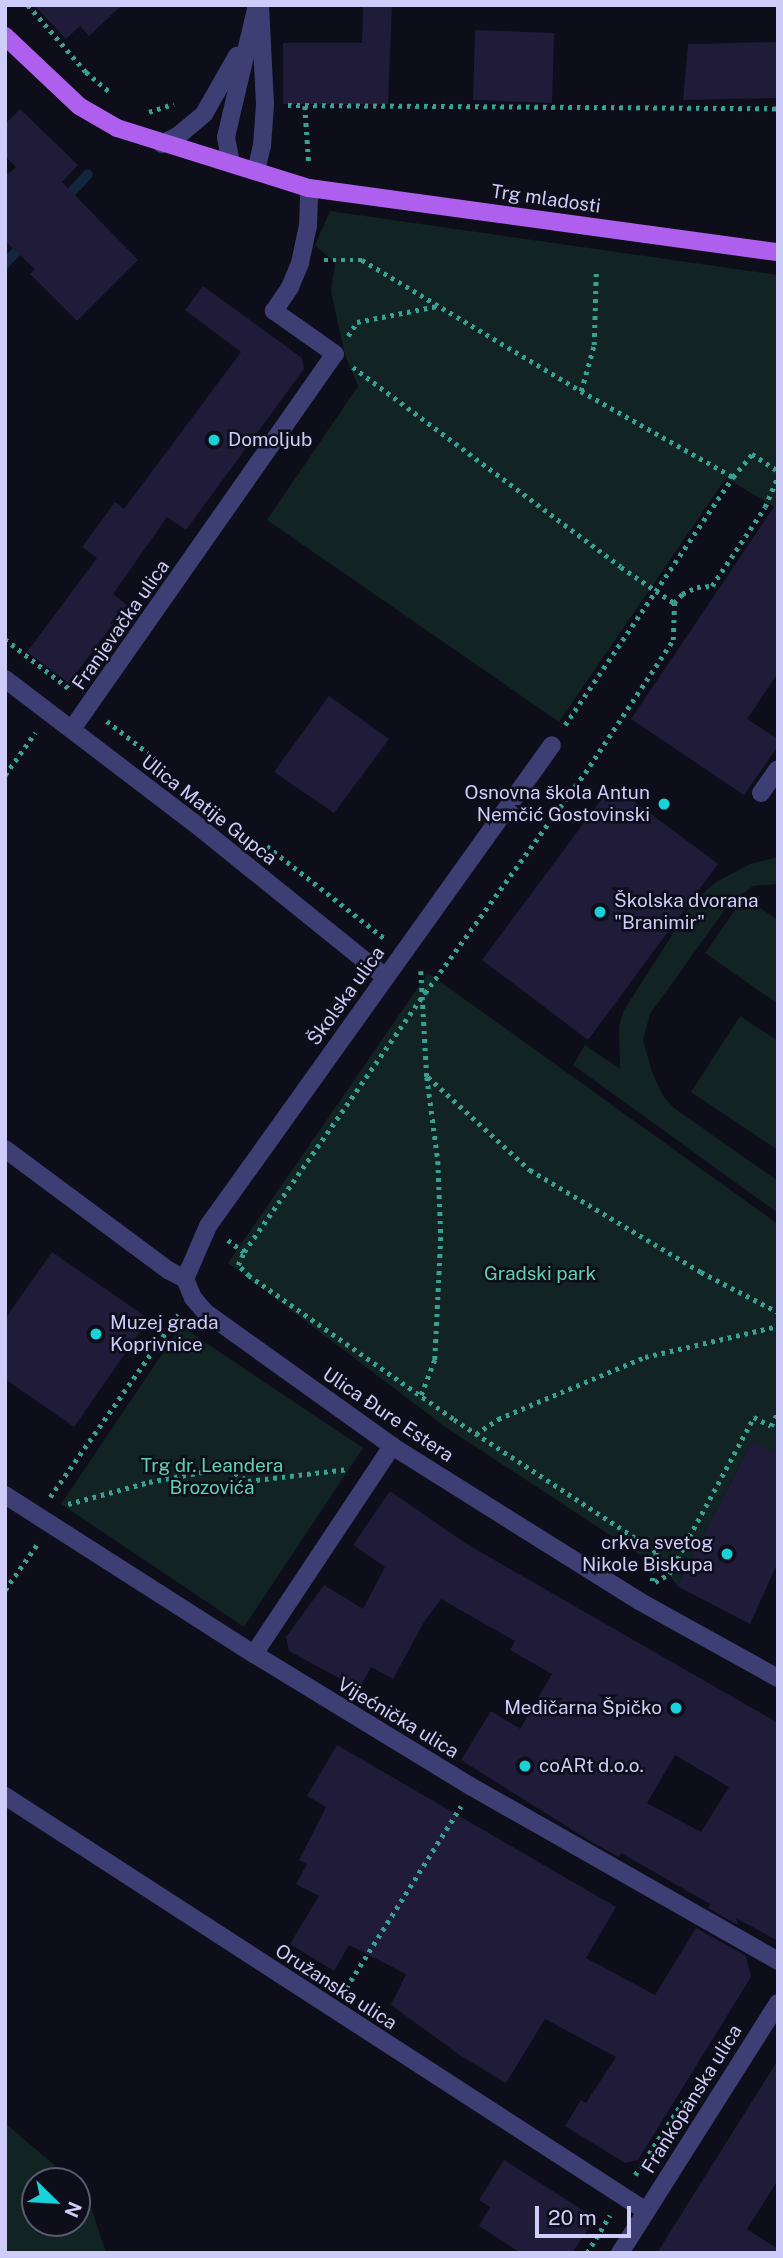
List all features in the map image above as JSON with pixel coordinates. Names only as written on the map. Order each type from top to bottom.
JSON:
[{"type":"main road","name":"Trg mladosti","points":[[5,36],[61,90],[96,117],[162,144],[309,188],[778,252]]},
{"type":"street","points":[[230,163],[225,149],[226,137],[247,38],[258,5]]},
{"type":"street","points":[[256,171],[262,146],[265,104],[258,5]]},
{"type":"street","points":[[162,144],[192,126],[214,99],[247,38]]},
{"type":"street","points":[[309,188],[308,226],[300,263],[290,287],[274,312],[335,354]]},
{"type":"street","name":"Franjevačka ulica","points":[[72,729],[335,354]]},
{"type":"street","name":"Ulica Matije Gupca","points":[[5,679],[385,977]]},
{"type":"street","name":"Školska ulica","points":[[185,1279],[208,1226],[552,745]]},
{"type":"street","points":[[761,793],[778,769]]},
{"type":"street","name":"Ulica Đure Estera","points":[[5,1149],[168,1270],[185,1279],[193,1297],[205,1312],[392,1446],[639,1601],[778,1678]]},
{"type":"street","points":[[254,1654],[374,1477],[392,1446]]},
{"type":"street","name":"Vijećnička ulica","points":[[5,1495],[56,1514],[254,1654],[472,1787],[778,1961]]},
{"type":"street","name":"Oružanska ulica","points":[[5,1796],[646,2211]]},
{"type":"street","name":"Frankopanska ulica","points":[[620,2253],[778,2003]]},
{"type":"path","points":[[28,5],[86,72],[118,99]]},
{"type":"path","points":[[140,112],[173,105],[190,95],[214,99]]},
{"type":"path","points":[[265,104],[778,108]]},
{"type":"path","points":[[305,106],[309,188]]},
{"type":"path","points":[[300,263],[362,260],[581,391],[733,477]]},
{"type":"path","points":[[581,391],[593,345],[596,272]]},
{"type":"path","points":[[437,306],[357,322],[335,354],[674,603]]},
{"type":"path","points":[[552,745],[733,477],[752,454],[778,471]]},
{"type":"path","points":[[651,1584],[656,1552],[421,1397],[248,1276],[238,1265],[244,1252],[425,993],[585,773],[673,640],[674,603],[681,594],[697,587],[712,586],[765,507],[778,477]]},
{"type":"path","points":[[421,1397],[435,1360],[441,1237],[438,1161],[427,1077],[425,993]]},
{"type":"path","points":[[427,1077],[530,1170],[701,1272],[778,1312]]},
{"type":"path","points":[[56,1514],[49,1499],[178,1315],[190,1323]]},
{"type":"path","points":[[476,1434],[498,1419],[645,1357],[778,1326]]},
{"type":"path","points":[[771,1426],[778,1412]]},
{"type":"path","points":[[651,1584],[669,1574],[711,1491],[754,1417],[771,1426],[778,1426]]},
{"type":"path","points":[[5,1590],[56,1514],[149,1482],[218,1469],[235,1472],[248,1481],[359,1467],[374,1477]]},
{"type":"path","points":[[651,1584],[663,1590]]},
{"type":"path","points":[[346,1988],[472,1787]]},
{"type":"green space","points":[[330,211],[778,275],[778,509],[726,478],[559,722],[267,520],[358,386],[345,355],[331,291],[335,263],[315,245]]},
{"type":"green space","points":[[778,857],[778,884],[753,886],[729,904],[650,1014],[643,1040],[652,1072],[663,1096],[674,1108],[778,1181],[778,1213],[573,1065],[585,1045],[620,1069],[619,1026],[624,1010],[693,902],[716,882],[750,864]]},
{"type":"green space","points":[[744,897],[778,920],[778,1004],[705,953]]},
{"type":"green space","name":"Gradski park","points":[[428,973],[778,1224],[778,1454],[752,1441],[677,1586],[669,1574],[444,1426],[228,1263]]},
{"type":"green space","points":[[740,1016],[778,1041],[778,1150],[691,1092]]},
{"type":"green space","name":"Trg dr. Leandera Brozovića","points":[[181,1326],[363,1448],[244,1627],[61,1504]]},
{"type":"green space","points":[[5,2123],[57,2167],[21,2167],[21,2237],[91,2237],[91,2207],[106,2253],[5,2253]]},
{"type":"building","points":[[34,5],[122,5],[89,36],[80,26],[66,39]]},
{"type":"building","points":[[363,5],[392,5],[388,104],[283,104],[283,43],[362,43]]},
{"type":"building","points":[[475,30],[554,33],[552,103],[473,100]]},
{"type":"building","points":[[778,42],[778,98],[683,100],[688,44]]},
{"type":"building","points":[[20,109],[78,165],[62,182],[138,260],[77,321],[30,274],[35,269],[5,241],[5,177],[16,167],[5,156],[5,124]]},
{"type":"building","points":[[203,286],[302,358],[304,369],[186,530],[167,517],[113,594],[127,605],[69,683],[27,652],[97,558],[82,547],[115,502],[124,509],[241,352],[185,310]]},
{"type":"building","points":[[778,501],[778,673],[747,719],[778,739],[778,746],[744,795],[631,719]]},
{"type":"building","points":[[329,696],[389,739],[334,813],[274,772]]},
{"type":"building","name":"Školska dvorana \"Branimir\"","points":[[612,785],[718,864],[588,1040],[482,960]]},
{"type":"building","name":"Muzej grada Koprivnice","points":[[52,1252],[149,1319],[74,1427],[5,1379],[5,1319]]},
{"type":"building","points":[[752,1441],[778,1454],[778,1562],[750,1624],[677,1586]]},
{"type":"building","points":[[390,1491],[465,1543],[778,1723],[778,1941],[736,1918],[738,1925],[708,1908],[710,1904],[621,1853],[619,1857],[595,1844],[461,1760],[491,1711],[520,1729],[552,1674],[510,1650],[515,1641],[441,1599],[424,1622],[393,1679],[371,1667],[359,1689],[289,1651],[286,1637],[324,1585],[363,1609],[385,1567],[353,1545]],"holes":[[[675,1755],[729,1787],[701,1832],[647,1803]]]},
{"type":"building","points":[[337,1745],[616,1907],[586,1958],[655,1995],[696,1928],[746,1956],[751,1977],[638,2160],[625,2163],[565,2126],[581,2100],[586,2103],[616,2057],[545,2019],[506,2083],[461,2056],[391,2005],[406,1974],[349,1945],[334,1971],[290,1944],[319,1896],[296,1884],[307,1864],[299,1860],[326,1807],[307,1796]]},
{"type":"building","points":[[778,2060],[778,2180],[747,2229],[778,2249],[778,2253],[657,2253]]},
{"type":"building","points":[[504,2160],[595,2218],[572,2253],[521,2253],[479,2226],[490,2207],[479,2200]]},
{"type":"waterway","points":[[64,200],[88,174]]},
{"type":"waterway","points":[[5,264],[23,244]]},
{"type":"place","name":"Domoljub","points":[[214,440]]},
{"type":"place","name":"Osnovna škola Antun Nemčić Gostovinski","points":[[664,804]]},
{"type":"place","name":"Školska dvorana \"Branimir\"","points":[[600,912]]},
{"type":"place","name":"Muzej grada Koprivnice","points":[[96,1334]]},
{"type":"place","name":"crkva svetog Nikole Biskupa","points":[[727,1554]]},
{"type":"place","name":"Medičarna Špičko","points":[[676,1708]]},
{"type":"place","name":"coARt d.o.o.","points":[[525,1766]]}]
